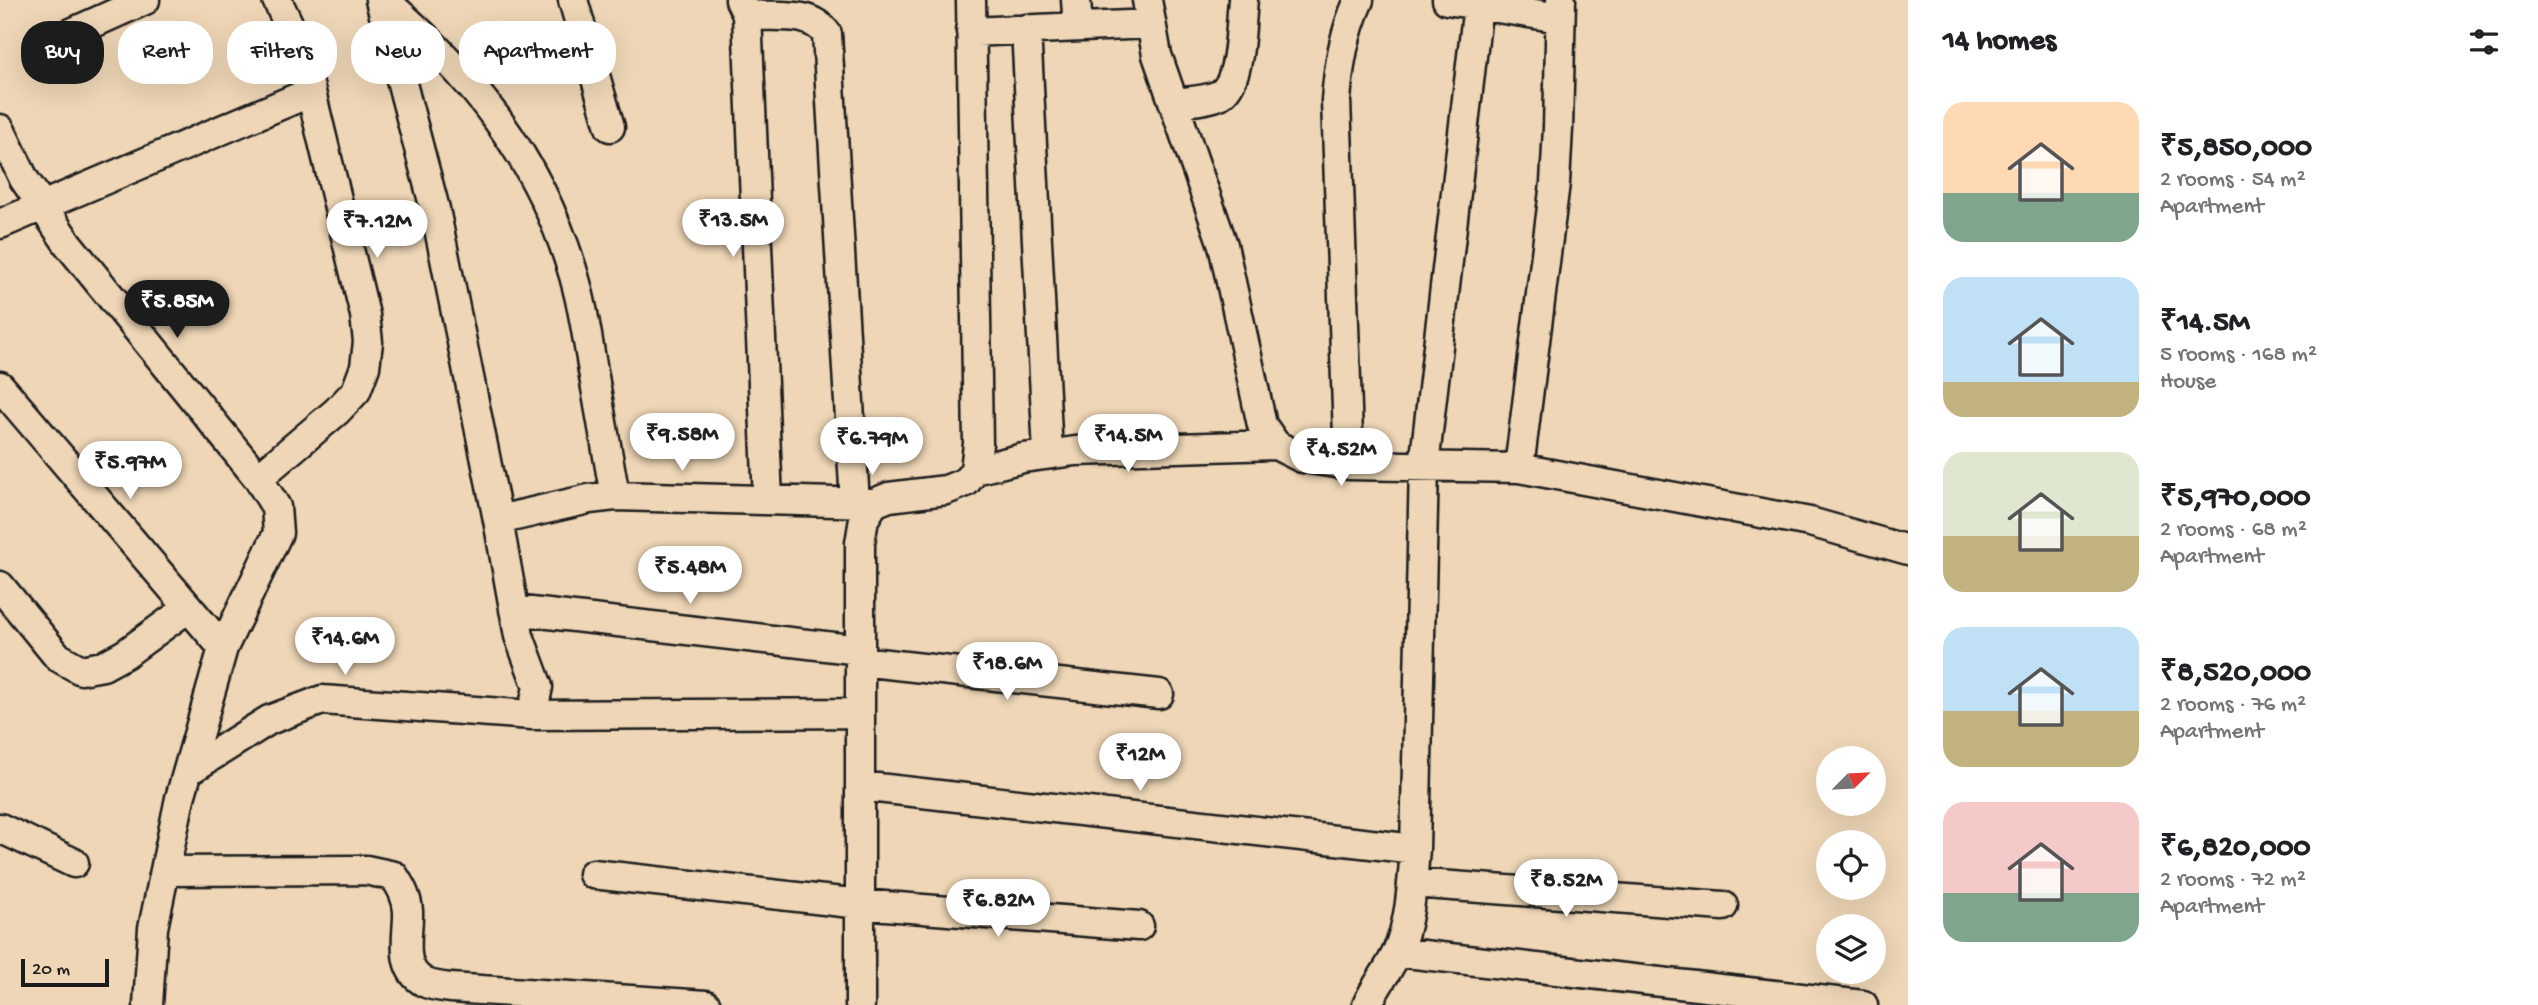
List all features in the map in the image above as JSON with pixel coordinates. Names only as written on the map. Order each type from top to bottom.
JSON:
[{"type":"street","points":[[98,21],[145,0]]},
{"type":"street","points":[[258,478],[337,411],[356,391],[365,368],[368,342],[365,315],[311,92],[296,40],[277,0]]},
{"type":"street","points":[[382,0],[428,37],[457,68],[527,164],[548,204],[572,269],[584,316],[615,496]]},
{"type":"street","points":[[382,0],[435,209],[519,636],[538,687],[532,715]]},
{"type":"street","points":[[573,0],[610,127]]},
{"type":"street","points":[[498,520],[615,496],[864,503],[946,490],[966,482],[975,470],[978,444],[971,0]]},
{"type":"street","points":[[1174,103],[1219,95],[1230,85],[1236,69],[1243,0]]},
{"type":"street","points":[[1349,465],[1336,100],[1340,57],[1350,19],[1359,0]]},
{"type":"street","points":[[1367,1005],[1377,983],[1397,952],[1412,883],[1424,466],[1459,2],[1560,9],[1559,128],[1555,183],[1519,468]]},
{"type":"street","points":[[768,500],[744,7],[803,17],[818,22],[827,34],[864,503],[860,543],[860,1005]]},
{"type":"street","points":[[971,32],[1026,29],[1077,13],[1149,12],[1157,55],[1223,245],[1262,425],[1276,445],[1301,458],[1349,465],[1519,468],[1810,522],[1908,550]]},
{"type":"street","points":[[1026,29],[1048,453]]},
{"type":"street","points":[[0,224],[311,92]]},
{"type":"street","points":[[0,129],[24,180],[68,244],[258,478],[276,506],[278,533],[223,648],[188,771],[153,928],[148,1005]]},
{"type":"street","points":[[0,386],[223,648]]},
{"type":"street","points":[[975,470],[1048,453],[1276,445]]},
{"type":"street","points":[[6,603],[58,657],[81,670],[103,666],[125,654],[188,608]]},
{"type":"street","points":[[514,610],[1159,694]]},
{"type":"street","points":[[188,771],[269,720],[322,700],[532,715],[860,713]]},
{"type":"street","points":[[860,786],[1415,849]]},
{"type":"street","points":[[0,828],[74,863]]},
{"type":"street","points":[[165,871],[366,870],[394,876],[405,892],[408,912],[405,941],[411,968],[424,982],[451,988],[706,1005]]},
{"type":"street","points":[[593,874],[860,904],[1139,926]]},
{"type":"street","points":[[1412,883],[1723,906]]},
{"type":"street","points":[[1397,952],[1863,1005]]}]
